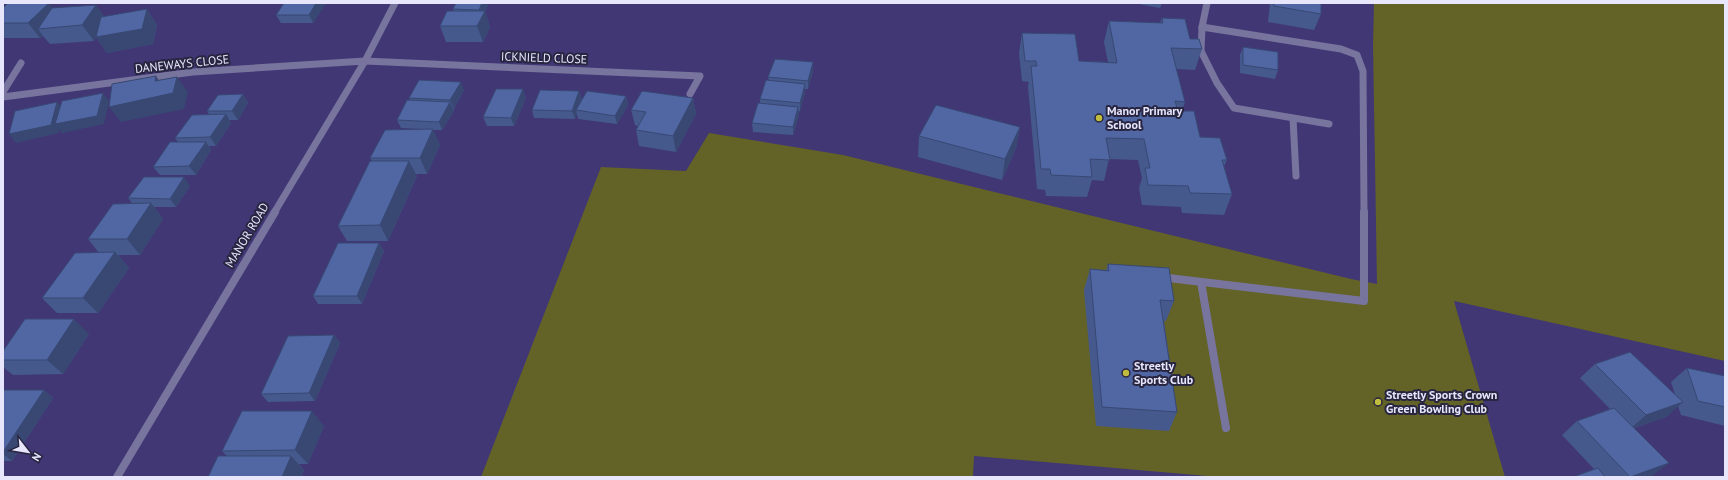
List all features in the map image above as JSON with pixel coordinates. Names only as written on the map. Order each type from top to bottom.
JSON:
[{"type":"street","name":"MANOR ROAD","points":[[117,477],[365,61],[395,3]]},
{"type":"street","points":[[1207,3],[1202,27],[1201,52],[1234,108],[1329,124]]},
{"type":"street","points":[[1153,276],[1364,301],[1363,71],[1357,56],[1341,48],[1202,27]]},
{"type":"street","name":"ICKNIELD CLOSE","points":[[365,61],[700,76],[690,94]]},
{"type":"street","name":"DANEWAYS CLOSE","points":[[3,97],[193,72],[365,61]]},
{"type":"street","points":[[3,92],[21,63]]},
{"type":"street","points":[[1293,118],[1296,176]]},
{"type":"street","points":[[1200,282],[1226,428]]},
{"type":"shaded area","points":[[1374,3],[1725,3],[1725,361],[1454,301],[1505,477],[1219,477],[974,456],[973,477],[481,477],[601,167],[686,171],[709,133],[843,155],[1351,279],[1377,284],[1373,45]]},
{"type":"building","points":[[8,3],[49,3],[28,23],[3,23],[3,8]]},
{"type":"building","points":[[284,3],[316,3],[309,15],[276,15]]},
{"type":"building","points":[[456,3],[482,3],[479,10],[453,9]]},
{"type":"building","points":[[1274,3],[1321,3],[1321,14],[1274,6]]},
{"type":"building","points":[[96,5],[82,25],[38,29],[52,8]]},
{"type":"building","points":[[147,9],[142,29],[96,37],[101,17]]},
{"type":"building","points":[[447,11],[485,11],[477,26],[440,26]]},
{"type":"building","points":[[1162,18],[1185,19],[1190,39],[1199,39],[1202,49],[1171,48],[1185,102],[1175,101],[1178,111],[1194,111],[1200,137],[1220,138],[1227,160],[1222,160],[1232,194],[1190,193],[1188,186],[1148,185],[1145,168],[1150,168],[1144,139],[1106,138],[1110,160],[1090,159],[1092,177],[1051,175],[1050,169],[1041,169],[1031,66],[1037,66],[1036,61],[1025,61],[1022,33],[1075,34],[1079,61],[1117,63],[1109,21],[1163,23]]},
{"type":"building","points":[[1243,47],[1278,52],[1278,70],[1243,65]]},
{"type":"building","points":[[775,59],[813,62],[808,81],[768,77]]},
{"type":"building","points":[[156,76],[155,81],[177,77],[173,93],[109,107],[112,84]]},
{"type":"building","points":[[419,80],[461,82],[450,100],[409,98]]},
{"type":"building","points":[[766,80],[805,84],[800,103],[760,99]]},
{"type":"building","points":[[496,89],[523,89],[511,118],[483,117]]},
{"type":"building","points":[[540,90],[579,91],[572,111],[532,110]]},
{"type":"building","points":[[587,91],[626,96],[615,116],[576,110]]},
{"type":"building","points":[[642,91],[693,98],[673,136],[636,130],[646,112],[631,110]]},
{"type":"building","points":[[103,93],[97,116],[55,124],[62,101]]},
{"type":"building","points":[[243,94],[232,111],[207,111],[218,95]]},
{"type":"building","points":[[407,100],[450,102],[439,122],[397,120]]},
{"type":"building","points":[[57,102],[51,125],[9,134],[15,111]]},
{"type":"building","points":[[758,103],[798,107],[793,127],[752,123]]},
{"type":"building","points":[[936,105],[1020,127],[1005,159],[919,136]]},
{"type":"building","points":[[226,114],[210,137],[175,138],[192,115]]},
{"type":"building","points":[[433,129],[420,158],[370,158],[385,130]]},
{"type":"building","points":[[170,142],[206,142],[189,166],[153,167]]},
{"type":"building","points":[[370,161],[409,161],[380,225],[338,226]]},
{"type":"building","points":[[144,177],[184,177],[170,199],[128,198]]},
{"type":"building","points":[[151,203],[127,239],[88,239],[113,204]]},
{"type":"building","points":[[338,243],[379,243],[357,296],[313,296]]},
{"type":"building","points":[[115,252],[83,298],[42,298],[75,253]]},
{"type":"building","name":"Streetly Sports Club","points":[[1108,264],[1169,268],[1174,301],[1160,300],[1177,412],[1102,407],[1090,269],[1109,271]]},
{"type":"building","points":[[25,319],[74,319],[47,360],[3,360],[3,351]]},
{"type":"building","points":[[334,335],[309,393],[261,394],[288,336]]},
{"type":"building","points":[[1630,352],[1683,402],[1646,415],[1595,364]]},
{"type":"building","points":[[1687,368],[1725,376],[1725,407],[1698,401]]},
{"type":"building","points":[[3,390],[44,390],[3,452]]},
{"type":"building","points":[[1614,408],[1669,463],[1630,477],[1577,421]]},
{"type":"building","points":[[242,411],[312,411],[295,450],[222,451]]},
{"type":"building","points":[[218,456],[291,456],[282,477],[208,477]]},
{"type":"building","points":[[1598,468],[1605,477],[1573,477]]},
{"type":"place","name":"Manor Primary School","points":[[1099,118]]},
{"type":"place","name":"Streetly Sports Club","points":[[1126,373]]},
{"type":"place","name":"Streetly Sports Crown Green Bowling Club","points":[[1378,402]]}]
